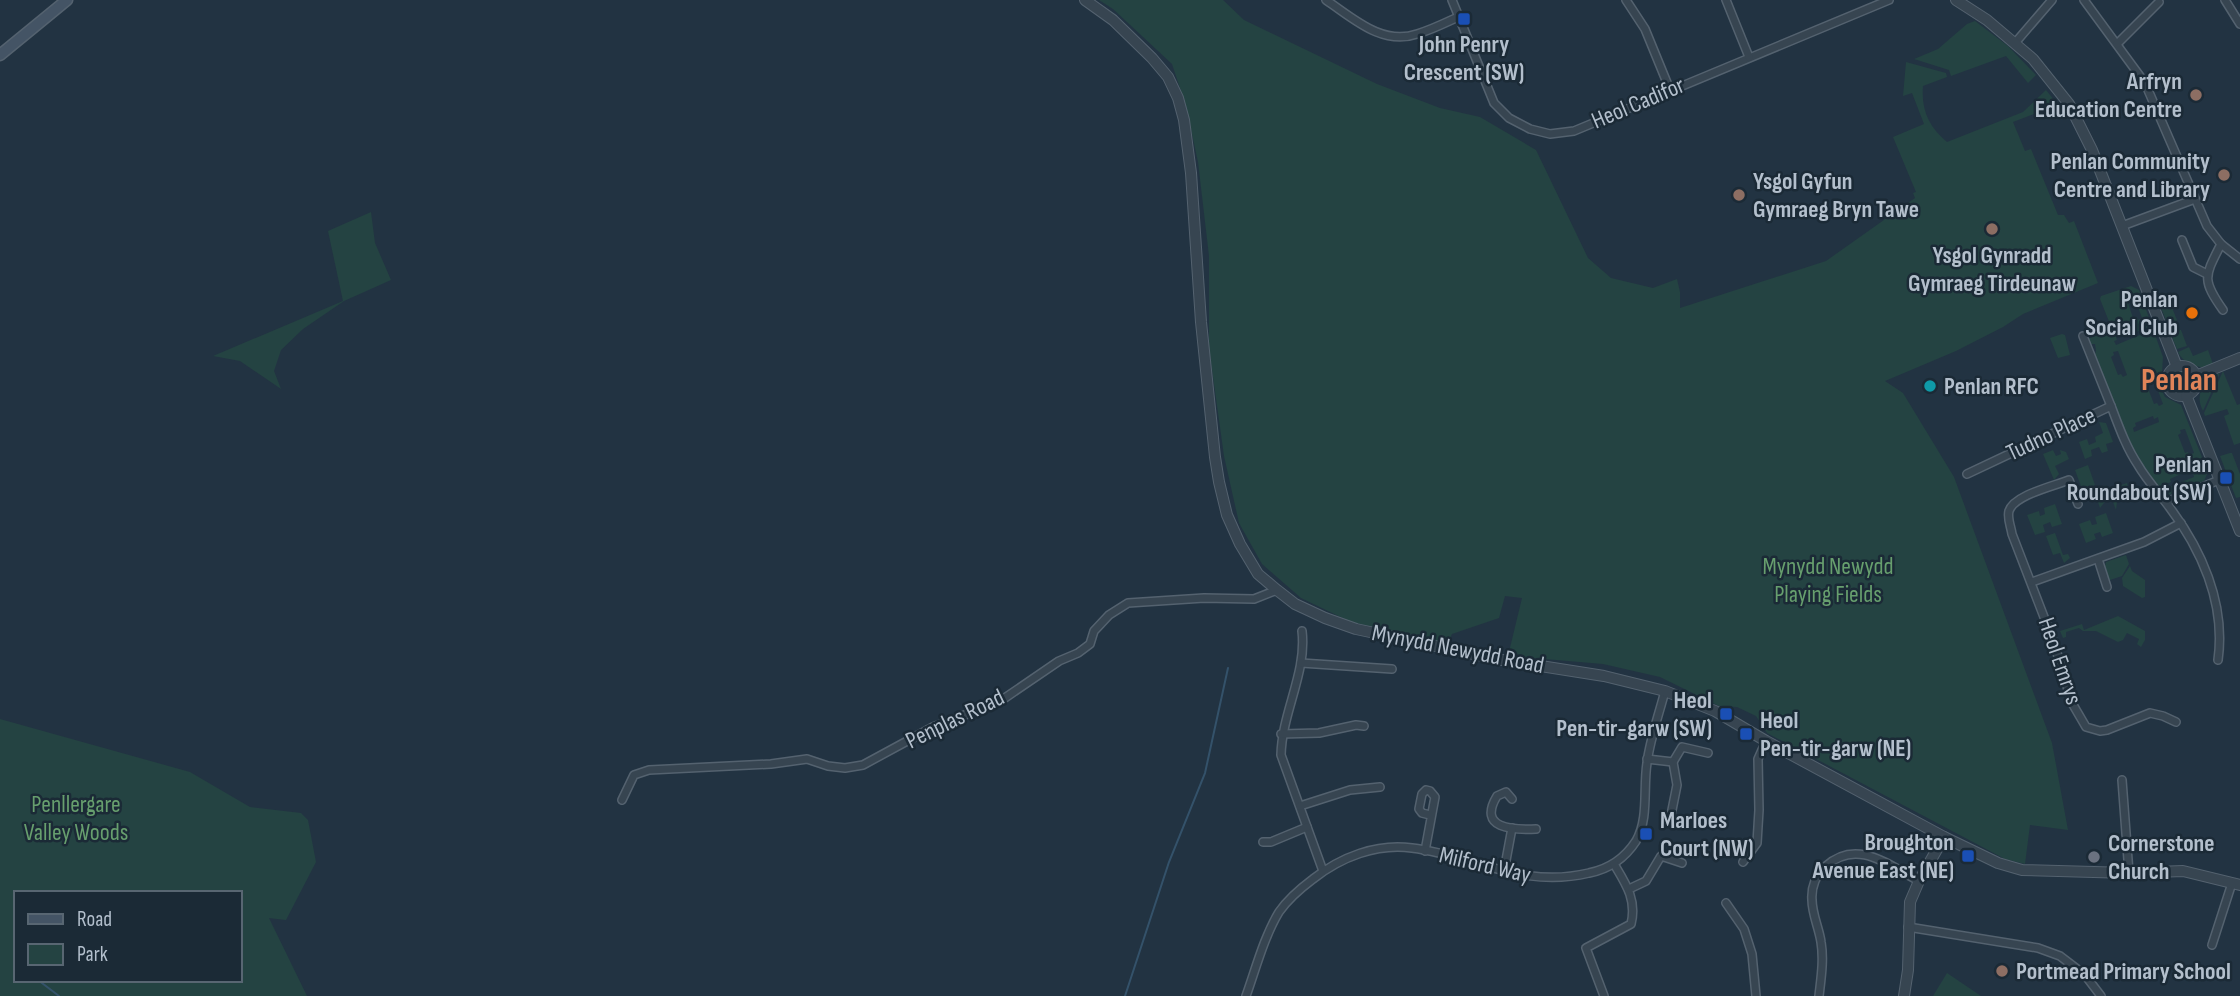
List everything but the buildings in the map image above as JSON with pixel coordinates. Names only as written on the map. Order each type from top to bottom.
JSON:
[{"type":"main road","points":[[0,54],[68,0]]},
{"type":"street","points":[[1326,0],[1366,29],[1385,36],[1414,36],[1458,17]]},
{"type":"street","name":"Heol Cadifor","points":[[1452,0],[1494,103],[1509,118],[1530,129],[1550,134],[1574,131],[1889,0]]},
{"type":"street","points":[[1626,0],[1645,29],[1670,90]]},
{"type":"street","points":[[1726,0],[1749,57]]},
{"type":"street","points":[[1956,0],[1987,20],[2033,59],[2069,104],[2092,150],[2177,367]]},
{"type":"street","points":[[2015,43],[2052,0]]},
{"type":"street","points":[[2225,0],[2240,24]]},
{"type":"street","points":[[2087,1],[2145,83],[2207,226],[2221,244],[2240,259]]},
{"type":"street","name":"Mynydd Newydd Road","points":[[1090,2],[1122,28],[1152,58],[1168,77],[1178,98],[1184,120],[1191,173],[1201,322],[1219,482],[1227,515],[1258,574],[1295,604],[1356,629],[1496,659],[1604,676],[1665,691],[1715,711],[1944,837],[1998,863],[2022,870],[2129,873],[2183,871],[2236,884]]},
{"type":"street","points":[[2117,44],[2159,2]]},
{"type":"street","points":[[2122,226],[2195,199]]},
{"type":"street","points":[[2182,240],[2193,267],[2207,274]]},
{"type":"street","points":[[2221,244],[2207,274],[2208,286],[2223,310]]},
{"type":"street","points":[[2178,253],[2186,250]]},
{"type":"street","points":[[2083,336],[2111,406]]},
{"type":"street","points":[[2196,376],[2240,358]]},
{"type":"street","points":[[2177,367],[2186,367],[2196,376],[2195,389],[2186,395],[2175,394],[2167,383],[2169,373],[2177,367]]},
{"type":"street","points":[[2186,395],[2240,531]]},
{"type":"street","name":"Tudno Place","points":[[1967,474],[2111,406],[2131,454],[2148,482],[2181,523],[2200,557],[2208,576],[2218,618],[2218,660]]},
{"type":"street","name":"Heol Emrys","points":[[2078,504],[2069,480],[2019,499],[2009,509],[2012,534],[2054,643],[2072,703],[2086,727],[2100,731],[2150,713],[2176,722]]},
{"type":"street","points":[[2166,502],[2219,480]]},
{"type":"street","points":[[2032,582],[2144,542],[2181,523]]},
{"type":"street","points":[[2098,559],[2107,587]]},
{"type":"street","name":"Penplas Road","points":[[622,800],[634,775],[649,770],[771,764],[807,759],[836,767],[863,765],[933,727],[999,702],[1059,661],[1090,644],[1094,631],[1109,615],[1128,603],[1204,598],[1254,599],[1277,590]]},
{"type":"street","points":[[1303,631],[1304,649],[1281,734],[1281,755],[1323,871]]},
{"type":"street","points":[[1301,663],[1392,669]]},
{"type":"street","points":[[1604,996],[1586,948],[1630,924],[1634,911],[1629,889],[1614,864],[1627,854],[1641,831],[1647,759],[1665,691]]},
{"type":"street","points":[[1281,734],[1319,733],[1356,725],[1364,726]]},
{"type":"street","points":[[1743,862],[1757,843],[1758,759],[1766,741]]},
{"type":"street","points":[[1670,820],[1678,785],[1673,762],[1682,747],[1708,753]]},
{"type":"street","points":[[1647,759],[1673,762]]},
{"type":"street","points":[[2122,780],[2129,873]]},
{"type":"street","points":[[1300,806],[1350,790],[1380,787]]},
{"type":"street","points":[[1512,799],[1506,792],[1499,794],[1494,801],[1493,821],[1512,828],[1536,829]]},
{"type":"street","points":[[1425,851],[1430,815]]},
{"type":"street","points":[[1263,842],[1271,842],[1307,827]]},
{"type":"street","points":[[1504,871],[1512,828]]},
{"type":"street","points":[[1904,996],[1908,970],[1910,902],[1944,837]]},
{"type":"street","name":"Milford Way","points":[[1246,996],[1280,911],[1297,891],[1323,871],[1369,850],[1411,848],[1527,877],[1563,879],[1595,872],[1614,864]]},
{"type":"street","points":[[1819,996],[1823,963],[1812,900],[1813,887],[1819,872],[1832,860],[1845,853],[1853,853],[1870,855],[1919,881]]},
{"type":"street","points":[[1629,889],[1646,881],[1661,856],[1682,863]]},
{"type":"street","points":[[2212,945],[2236,884]]},
{"type":"street","points":[[1726,903],[1744,929],[1752,954],[1756,996]]},
{"type":"street","points":[[1908,927],[2038,948],[2060,956],[2085,975],[2101,996]]},
{"type":"green space","name":"Mynydd Newydd Playing Fields","points":[[1099,0],[1223,0],[1244,20],[1377,84],[1440,108],[1480,117],[1536,150],[1588,258],[1611,278],[1653,288],[1677,279],[1680,308],[1826,261],[1915,198],[1913,193],[1916,192],[1893,137],[1924,124],[1912,93],[1903,96],[1906,62],[1946,73],[1947,77],[1923,86],[1923,103],[1935,130],[1947,142],[2023,112],[2046,90],[2058,105],[2013,122],[2025,151],[2031,149],[2058,215],[2064,215],[2069,223],[2074,221],[2098,283],[2023,314],[1956,351],[1885,381],[1903,393],[1954,477],[2052,743],[2068,830],[2030,825],[2025,864],[2005,859],[1767,733],[1756,716],[1737,707],[1719,706],[1660,677],[1603,664],[1508,656],[1522,598],[1505,596],[1499,618],[1452,634],[1447,644],[1351,622],[1301,598],[1262,564],[1239,523],[1224,456],[1209,348],[1209,256],[1198,162],[1186,106],[1172,64],[1113,9]]},
{"type":"green space","points":[[1975,21],[2008,46],[2036,75],[2028,83],[2006,56],[1951,76],[1949,70],[1914,59],[1938,49],[1967,24]]},
{"type":"green space","points":[[371,212],[375,243],[391,280],[344,301],[303,329],[281,350],[274,371],[281,389],[240,361],[213,356],[343,301],[328,231]]},
{"type":"green space","points":[[2131,286],[2139,290],[2163,357],[2161,389],[2165,397],[2181,405],[2208,472],[2204,481],[2168,495],[2156,486],[2134,454],[2094,357],[2095,344],[2089,344],[2087,339],[2112,329],[2101,296]],"holes":[[[2133,294],[2142,318],[2138,320],[2137,317],[2133,318],[2127,300]],[[2134,329],[2139,331],[2140,335],[2116,345],[2114,341],[2117,340],[2116,337]],[[2118,351],[2127,375],[2118,375],[2111,357],[2113,352]],[[2154,380],[2163,404],[2154,404],[2147,386],[2149,381]],[[2153,416],[2154,419],[2158,417],[2159,422],[2134,432],[2133,428],[2135,423]],[[2185,429],[2194,453],[2185,453],[2178,435],[2180,430]],[[2188,471],[2189,474],[2193,473],[2194,477],[2169,487],[2168,483],[2171,482],[2170,479]]]},
{"type":"green space","points":[[2166,293],[2177,320],[2170,322],[2169,327],[2156,296]]},
{"type":"green space","points":[[2176,329],[2181,330],[2187,346],[2177,349],[2169,330],[2174,333],[2177,332]]},
{"type":"green space","points":[[2065,335],[2070,355],[2058,358],[2050,338]]},
{"type":"green space","points":[[2189,347],[2193,356],[2208,350],[2213,364],[2203,368],[2185,361],[2178,352]]},
{"type":"green space","points":[[2182,370],[2190,373],[2193,381],[2190,389],[2182,392],[2174,389],[2171,381],[2174,373]]},
{"type":"green space","points":[[2223,371],[2237,405],[2240,404],[2240,443],[2234,445],[2224,416],[2229,414],[2227,409],[2205,416],[2204,413]]},
{"type":"green space","points":[[2220,373],[2203,411],[2200,405],[2202,388]]},
{"type":"green space","points":[[2099,422],[2106,423],[2113,442],[2106,444],[2108,451],[2102,453],[2099,447],[2091,450],[2092,456],[2085,459],[2079,442],[2087,439],[2089,445],[2096,442],[2095,437],[2103,433]]},
{"type":"green space","points":[[2053,450],[2056,456],[2061,454],[2060,450],[2066,452],[2069,459],[2055,466],[2059,474],[2054,480],[2043,454]]},
{"type":"green space","points":[[2232,453],[2240,474],[2240,497],[2236,498],[2220,456]]},
{"type":"green space","points":[[2088,465],[2095,485],[2082,489],[2075,470]]},
{"type":"green space","points":[[2127,483],[2128,488],[2117,502],[2116,510],[2113,502],[2115,497],[2108,496],[2105,492],[2107,499],[2100,508],[2094,490],[2106,485],[2108,491],[2113,489],[2116,494],[2115,487]]},
{"type":"green space","points":[[2055,504],[2062,524],[2052,527],[2050,522],[2043,525],[2045,532],[2035,535],[2027,515],[2039,511],[2040,516],[2045,514],[2044,508]]},
{"type":"green space","points":[[2106,513],[2113,533],[2102,537],[2100,532],[2094,534],[2096,539],[2086,543],[2079,524],[2090,520],[2092,525],[2097,524],[2095,517]]},
{"type":"green space","points":[[2055,533],[2063,555],[2068,554],[2070,558],[2064,563],[2060,553],[2053,555],[2046,536]]},
{"type":"green space","points":[[2126,555],[2129,564],[2122,576],[2110,580],[2105,572],[2106,562]]},
{"type":"green space","points":[[2130,566],[2132,571],[2145,580],[2145,597],[2142,598],[2123,586],[2122,578]]},
{"type":"green space","points":[[2118,616],[2145,631],[2145,640],[2141,647],[2137,644],[2139,639],[2127,633],[2123,640],[2118,642],[2096,631],[2083,631],[2079,628],[2066,632],[2066,637],[2063,638],[2060,631],[2082,624],[2084,630]]},
{"type":"green space","name":"Penllergare Valley Woods","points":[[0,719],[190,772],[250,807],[301,813],[308,820],[316,862],[286,920],[269,918],[307,996],[0,996]]},
{"type":"green space","points":[[1947,973],[1981,996],[1933,996]]},
{"type":"waterway","points":[[1125,996],[1169,862],[1205,773],[1228,668]]},
{"type":"waterway","points":[[41,982],[59,996]]},
{"type":"place","name":"John Penry Crescent (SW)","points":[[1464,19]]},
{"type":"place","name":"Arfryn Education Centre","points":[[2196,95]]},
{"type":"place","name":"Penlan Community Centre and Library","points":[[2224,175]]},
{"type":"place","name":"Ysgol Gyfun Gymraeg Bryn Tawe","points":[[1739,195]]},
{"type":"place","name":"Ysgol Gynradd Gymraeg Tirdeunaw","points":[[1992,229]]},
{"type":"place","name":"Penlan Social Club","points":[[2192,313]]},
{"type":"place","name":"Penlan RFC","points":[[1930,386]]},
{"type":"place","name":"Penlan Roundabout (SW)","points":[[2226,478]]},
{"type":"place","name":"Heol Pen-tir-garw (SW)","points":[[1726,714]]},
{"type":"place","name":"Heol Pen-tir-garw (NE)","points":[[1746,734]]},
{"type":"place","name":"Marloes Court (NW)","points":[[1646,834]]},
{"type":"place","name":"Broughton Avenue East (NE)","points":[[1968,856]]},
{"type":"place","name":"Cornerstone Church","points":[[2094,857]]},
{"type":"place","name":"Portmead Primary School","points":[[2002,971]]},
{"type":"district","name":"Penlan","points":[[2179,380]]}]
